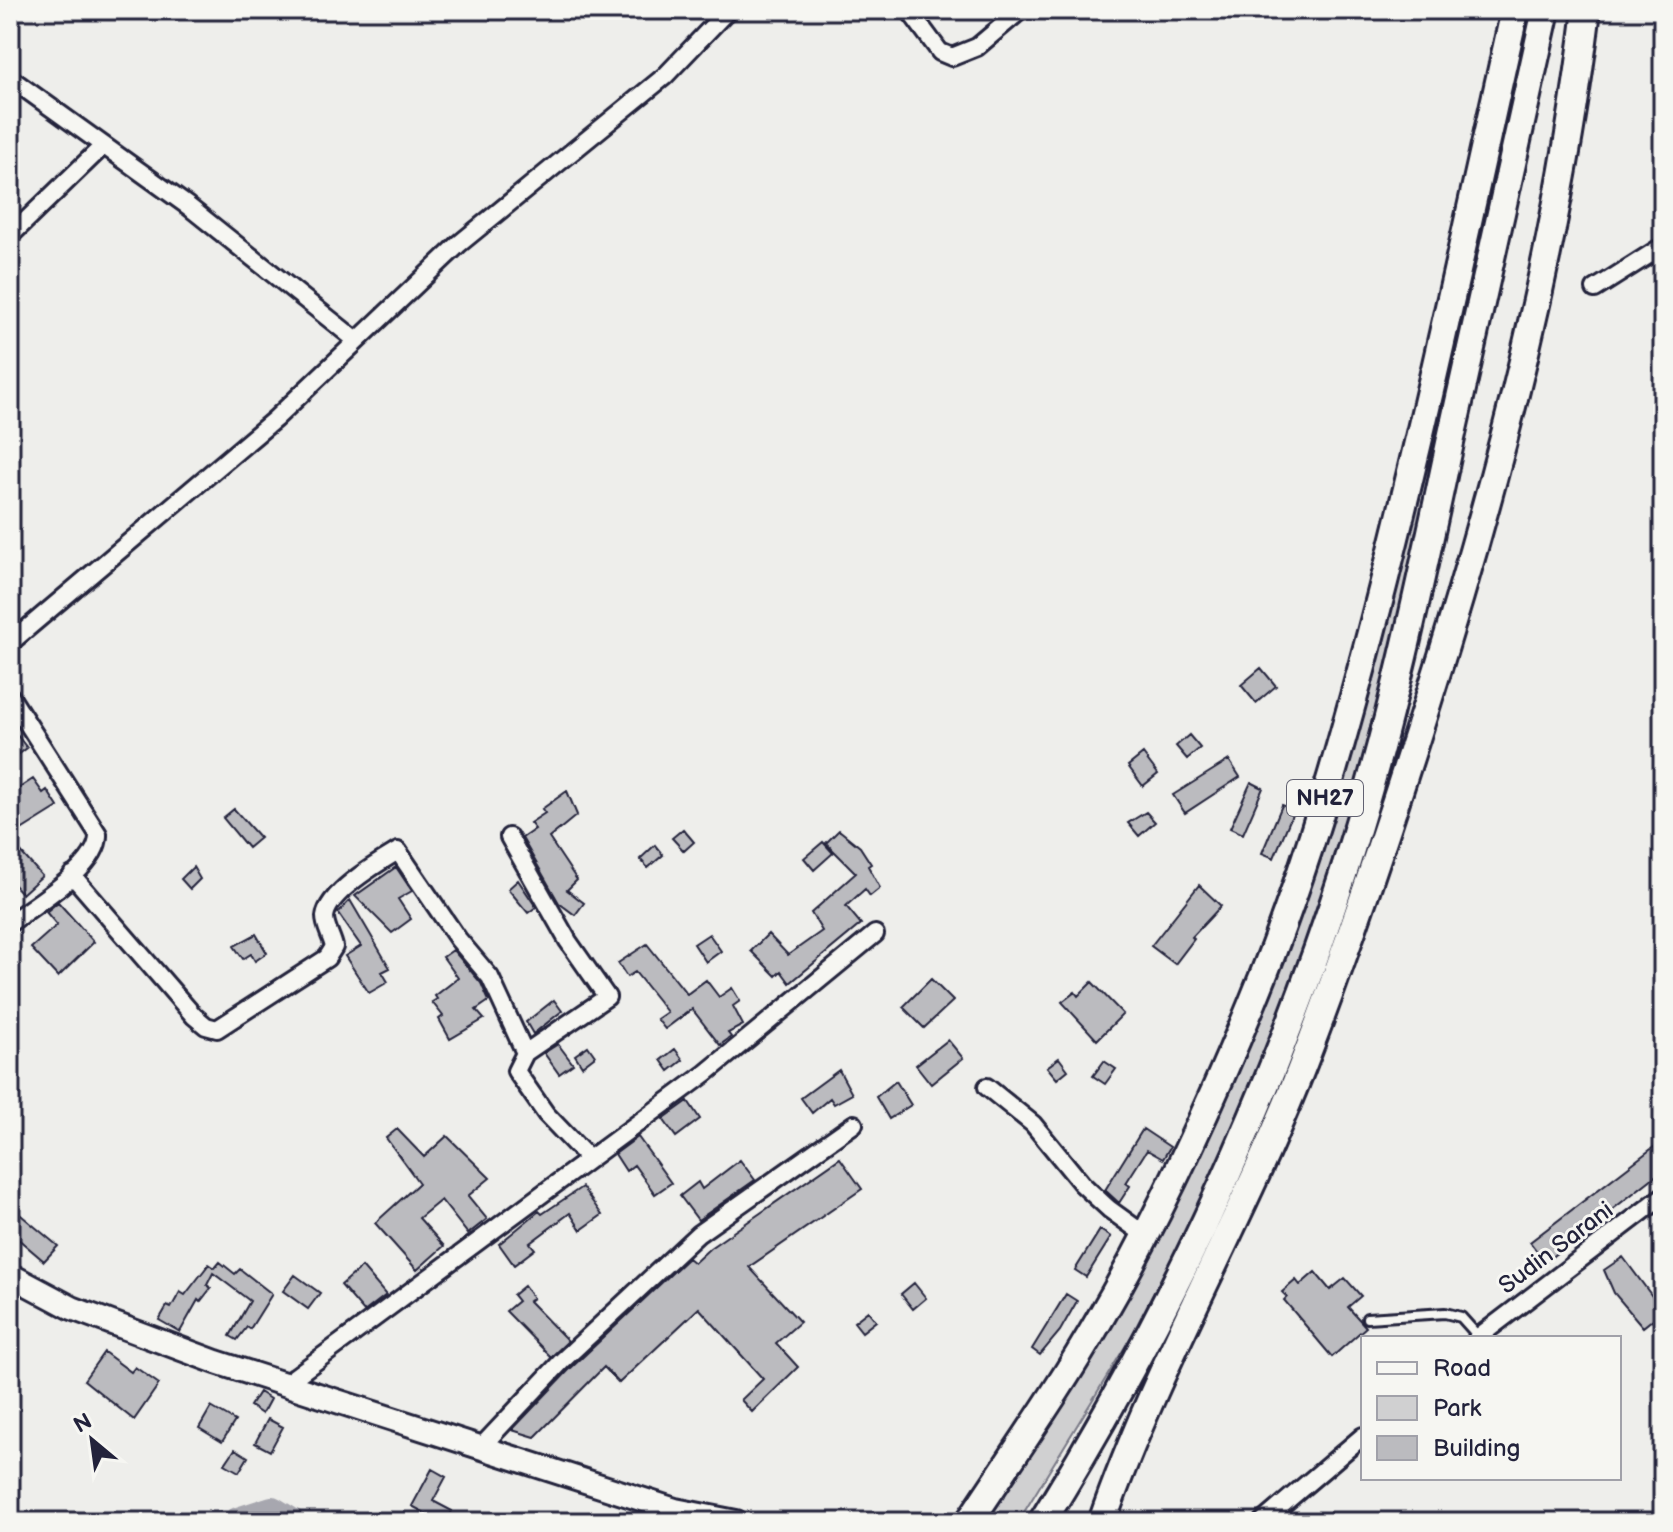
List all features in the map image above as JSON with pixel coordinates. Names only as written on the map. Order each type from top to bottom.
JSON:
[{"type":"highway","name":"NH27","points":[[969,1522],[1094,1329],[1145,1235],[1254,999],[1331,780],[1420,437],[1515,10]]},
{"type":"highway","name":"NH27","points":[[1042,1522],[1127,1377],[1232,1160],[1295,1009],[1346,863],[1390,714],[1546,10]]},
{"type":"highway","points":[[1102,1522],[1163,1368],[1263,1160],[1299,1074],[1347,947],[1411,753],[1486,512],[1532,333],[1567,151],[1587,10]]},
{"type":"highway","points":[[1059,1522],[1074,1471]]},
{"type":"main road","points":[[10,1275],[72,1308],[285,1384],[675,1510],[736,1522]]},
{"type":"street","points":[[10,643],[275,419],[459,244],[665,76],[728,10]]},
{"type":"street","points":[[909,10],[940,52],[952,57],[977,47],[1021,10]]},
{"type":"street","points":[[10,78],[188,206],[357,341]]},
{"type":"street","points":[[10,236],[103,146]]},
{"type":"street","points":[[1595,289],[1663,246]]},
{"type":"street","points":[[10,696],[98,834],[95,854],[10,923]]},
{"type":"street","points":[[509,837],[568,941],[607,997],[525,1053],[518,1065],[519,1078],[546,1114],[589,1159]]},
{"type":"street","points":[[72,875],[194,1016],[206,1026],[217,1029],[327,958],[334,947],[326,924],[330,905],[363,872],[398,851],[458,939],[490,977],[525,1053]]},
{"type":"street","points":[[285,1384],[706,1073],[875,934]]},
{"type":"street","points":[[987,1087],[1033,1124],[1082,1184],[1109,1209],[1145,1235]]},
{"type":"street","points":[[481,1447],[562,1361],[698,1234],[854,1124]]},
{"type":"street","name":"Sudin Sarani","points":[[1479,1336],[1663,1196]]},
{"type":"street","points":[[1262,1522],[1361,1438]]},
{"type":"lane","points":[[1367,1318],[1445,1313],[1461,1317],[1477,1336]]},
{"type":"green space","points":[[1525,10],[1539,10],[1386,697],[1322,906],[1277,1033],[1156,1296],[1018,1522],[989,1513],[1303,900],[1368,697]]},
{"type":"building","points":[[1261,668],[1276,686],[1256,703],[1241,685]]},
{"type":"building","points":[[10,726],[27,748],[10,761]]},
{"type":"building","points":[[1189,735],[1200,748],[1187,759],[1176,746]]},
{"type":"building","points":[[1143,754],[1158,774],[1143,786],[1128,766]]},
{"type":"building","points":[[1229,760],[1240,777],[1185,813],[1173,795]]},
{"type":"building","points":[[33,779],[43,793],[47,790],[58,807],[10,837],[10,794]]},
{"type":"building","points":[[1251,782],[1263,788],[1243,834],[1230,828]]},
{"type":"building","points":[[567,791],[577,815],[549,838],[577,880],[567,890],[584,903],[575,915],[559,903],[522,838],[535,829],[530,823],[545,813],[542,809]]},
{"type":"building","points":[[1282,805],[1294,810],[1274,858],[1262,853]]},
{"type":"building","points":[[234,809],[260,838],[248,848],[223,818]]},
{"type":"building","points":[[1146,812],[1155,822],[1139,836],[1128,823]]},
{"type":"building","points":[[683,829],[694,842],[684,851],[672,838]]},
{"type":"building","points":[[839,830],[860,847],[871,864],[868,866],[880,888],[870,896],[865,889],[846,906],[861,924],[790,983],[781,971],[776,976],[751,951],[768,934],[788,955],[822,931],[811,913],[856,873],[826,843]]},
{"type":"building","points":[[10,840],[42,876],[22,894],[10,881]]},
{"type":"building","points":[[823,842],[833,853],[814,870],[804,858]]},
{"type":"building","points":[[655,845],[663,855],[648,868],[640,859]]},
{"type":"building","points":[[193,867],[200,879],[190,889],[181,879]]},
{"type":"building","points":[[396,867],[412,891],[398,899],[411,919],[392,933],[355,896]]},
{"type":"building","points":[[518,880],[536,907],[528,913],[508,889]]},
{"type":"building","points":[[1199,885],[1221,906],[1192,937],[1194,939],[1175,964],[1151,946]]},
{"type":"building","points":[[350,900],[390,968],[382,972],[388,982],[369,993],[345,956],[361,946],[338,913]]},
{"type":"building","points":[[58,902],[94,942],[58,977],[31,948],[57,925],[46,912]]},
{"type":"building","points":[[256,934],[267,953],[255,961],[251,954],[243,959],[234,946]]},
{"type":"building","points":[[709,934],[721,951],[706,962],[694,944]]},
{"type":"building","points":[[647,944],[687,994],[706,980],[719,997],[732,988],[740,1001],[733,1006],[743,1025],[728,1033],[731,1037],[720,1045],[692,1009],[665,1029],[657,1019],[667,1012],[635,972],[627,977],[618,963]]},
{"type":"building","points":[[453,950],[481,983],[489,1001],[476,1010],[484,1019],[450,1039],[439,1019],[443,1016],[432,1002],[458,978],[443,957]]},
{"type":"building","points":[[931,979],[953,1001],[924,1028],[903,1007]]},
{"type":"building","points":[[1092,982],[1123,1014],[1097,1040],[1062,1002],[1075,992],[1078,996]]},
{"type":"building","points":[[554,1000],[562,1011],[533,1034],[526,1022]]},
{"type":"building","points":[[948,1040],[963,1058],[931,1084],[916,1065]]},
{"type":"building","points":[[558,1044],[573,1064],[559,1074],[544,1053]]},
{"type":"building","points":[[588,1046],[595,1056],[582,1066],[575,1055]]},
{"type":"building","points":[[675,1049],[683,1060],[669,1071],[661,1060]]},
{"type":"building","points":[[1059,1058],[1068,1070],[1057,1079],[1047,1067]]},
{"type":"building","points":[[1104,1061],[1116,1069],[1105,1084],[1093,1076]]},
{"type":"building","points":[[839,1070],[852,1094],[834,1104],[830,1098],[812,1113],[801,1098]]},
{"type":"building","points":[[896,1081],[911,1105],[889,1119],[876,1097]]},
{"type":"building","points":[[688,1101],[700,1119],[676,1137],[663,1119]]},
{"type":"building","points":[[397,1129],[424,1157],[447,1136],[490,1178],[468,1196],[487,1219],[468,1234],[441,1200],[419,1218],[444,1246],[417,1270],[375,1223],[419,1183],[386,1138]]},
{"type":"building","points":[[1143,1129],[1170,1147],[1163,1159],[1147,1150],[1126,1183],[1130,1186],[1119,1203],[1105,1190]]},
{"type":"building","points":[[638,1137],[671,1183],[655,1194],[634,1165],[626,1171],[615,1154]]},
{"type":"building","points":[[1663,1140],[1663,1170],[1545,1262],[1530,1242]]},
{"type":"building","points":[[840,1158],[862,1189],[749,1267],[800,1322],[776,1343],[798,1367],[752,1412],[741,1400],[763,1379],[699,1308],[619,1383],[604,1367],[535,1437],[512,1430],[570,1369],[688,1258],[694,1263],[710,1248]]},
{"type":"building","points":[[740,1160],[755,1180],[698,1220],[680,1196],[698,1182],[702,1189]]},
{"type":"building","points":[[582,1187],[602,1215],[581,1230],[570,1213],[530,1243],[535,1249],[514,1265],[499,1244],[539,1211],[542,1214]]},
{"type":"building","points":[[10,1206],[58,1246],[44,1261],[10,1232]]},
{"type":"building","points":[[1100,1230],[1111,1237],[1086,1277],[1075,1270]]},
{"type":"building","points":[[1623,1257],[1663,1311],[1643,1327],[1614,1293],[1604,1270]]},
{"type":"building","points":[[220,1262],[235,1274],[240,1269],[272,1294],[250,1329],[247,1327],[237,1340],[230,1336],[250,1301],[213,1273],[207,1285],[211,1288],[200,1302],[198,1300],[180,1332],[159,1320],[167,1306],[171,1308],[180,1292],[185,1295],[209,1264],[215,1268]]},
{"type":"building","points":[[362,1267],[386,1295],[364,1312],[341,1285]]},
{"type":"building","points":[[1315,1272],[1330,1290],[1345,1278],[1361,1296],[1348,1307],[1366,1327],[1332,1357],[1284,1300],[1287,1297],[1282,1292],[1296,1280],[1300,1285]]},
{"type":"building","points":[[295,1275],[320,1293],[308,1309],[283,1291]]},
{"type":"building","points":[[914,1283],[926,1298],[913,1309],[901,1294]]},
{"type":"building","points":[[524,1286],[533,1298],[529,1301],[568,1341],[551,1357],[506,1311],[518,1301],[513,1295]]},
{"type":"building","points":[[1066,1294],[1077,1301],[1060,1331],[1040,1355],[1032,1349]]},
{"type":"building","points":[[868,1311],[876,1321],[862,1332],[854,1322]]},
{"type":"building","points":[[104,1352],[131,1372],[135,1367],[159,1384],[134,1420],[84,1380]]},
{"type":"building","points":[[259,1392],[270,1399],[262,1414],[250,1406]]},
{"type":"building","points":[[211,1407],[235,1421],[222,1442],[199,1428]]},
{"type":"building","points":[[268,1419],[283,1427],[270,1451],[255,1443]]},
{"type":"building","points":[[235,1449],[248,1457],[239,1472],[225,1464]]},
{"type":"building","points":[[432,1469],[446,1477],[433,1501],[452,1511],[446,1522],[423,1522],[427,1514],[412,1506]]},
{"type":"waterway","points":[[238,1522],[272,1511],[290,1522]]}]
